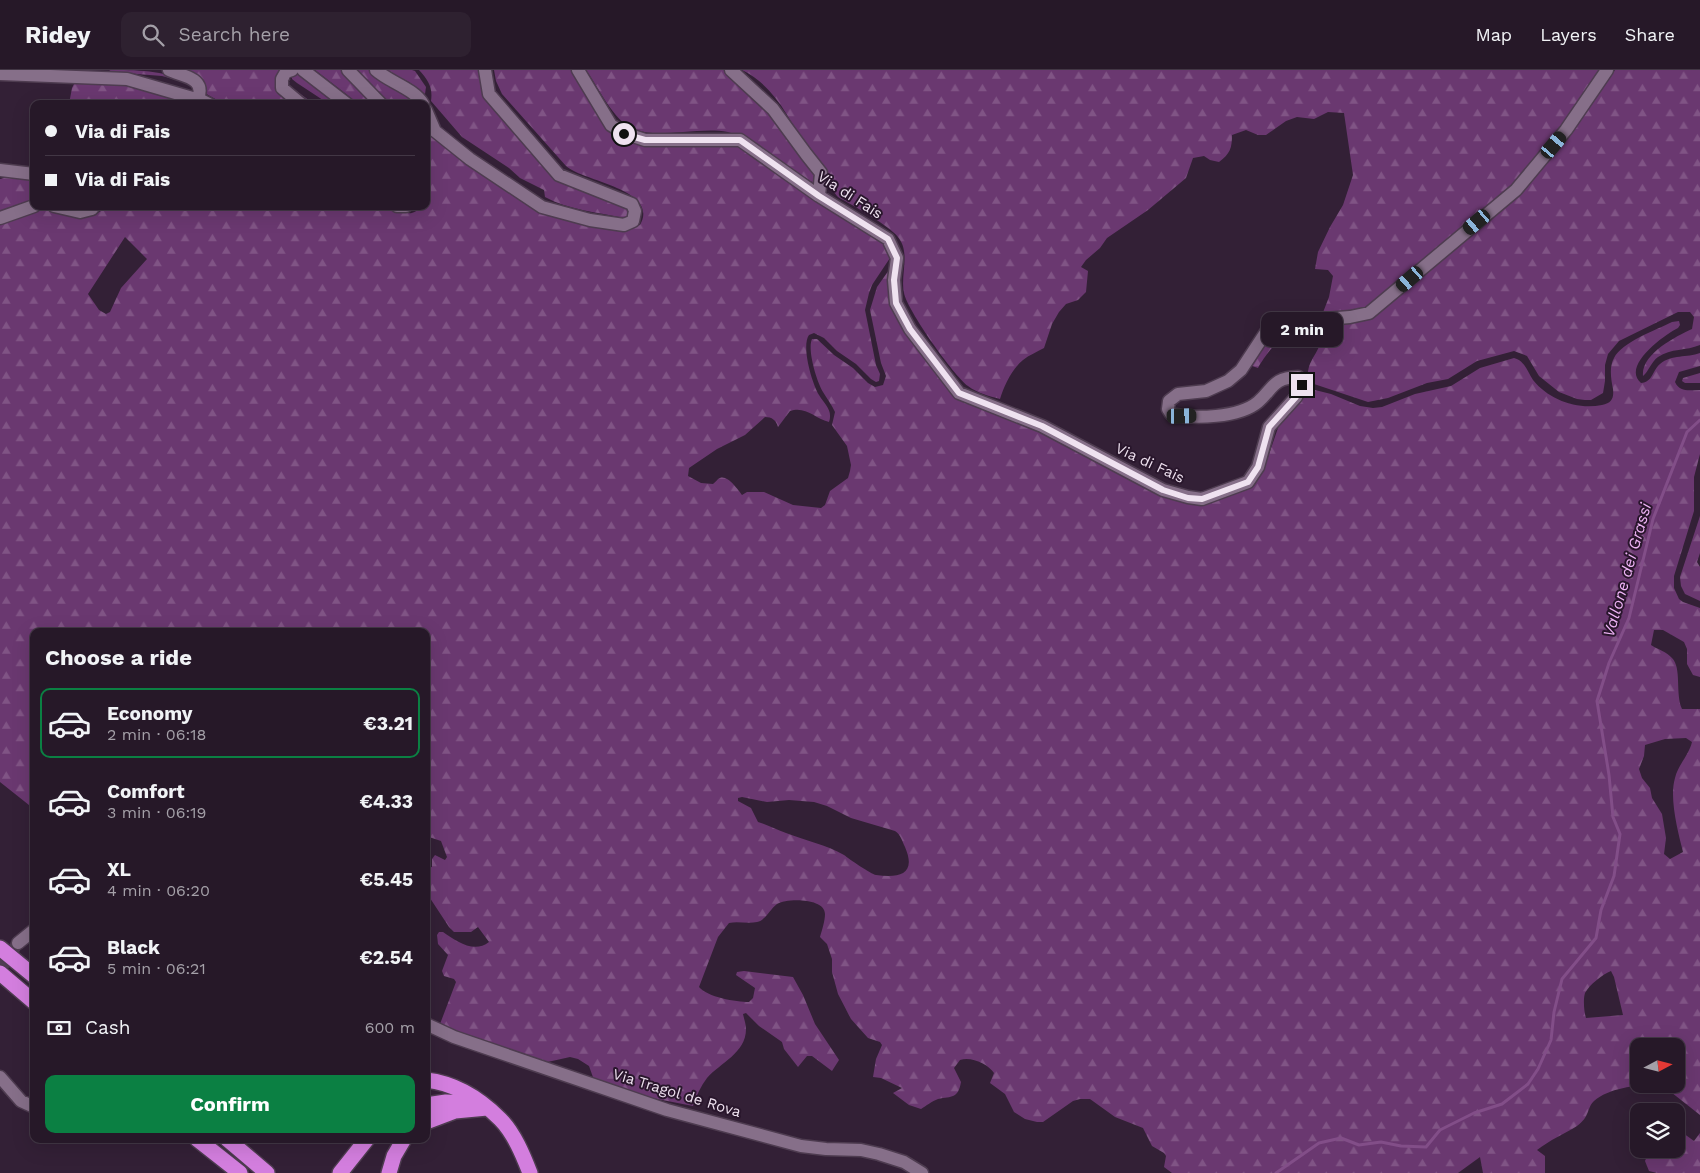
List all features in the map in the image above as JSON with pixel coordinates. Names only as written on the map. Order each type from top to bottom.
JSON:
[{"type":"highway","points":[[0,948],[30,973]]},
{"type":"highway","points":[[0,973],[30,999]]},
{"type":"highway","points":[[430,1080],[439,1081],[462,1090],[488,1108],[501,1120],[520,1149],[530,1173]]},
{"type":"highway","points":[[430,1105],[456,1102],[488,1108]]},
{"type":"highway","points":[[430,1120],[455,1110],[488,1108]]},
{"type":"highway","points":[[202,1143],[231,1173]]},
{"type":"highway","points":[[202,1143],[240,1173]]},
{"type":"highway","points":[[231,1143],[267,1173]]},
{"type":"highway","points":[[340,1173],[364,1143]]},
{"type":"highway","points":[[389,1173],[394,1156],[402,1143]]},
{"type":"street","points":[[169,70],[193,79],[199,84],[202,100]]},
{"type":"street","points":[[292,70],[286,72],[282,79],[282,88],[296,100]]},
{"type":"street","points":[[303,70],[342,100]]},
{"type":"street","points":[[348,70],[377,100]]},
{"type":"street","points":[[376,70],[384,78],[419,97],[421,100]]},
{"type":"street","points":[[430,119],[435,131],[470,159],[542,207],[590,220],[624,225],[633,220],[635,211],[632,204],[559,175],[489,94],[485,70]]},
{"type":"street","name":"Via di Fais","points":[[578,70],[610,125],[624,134],[645,140],[740,140],[819,196],[888,239],[897,258],[894,280],[896,303],[910,329],[959,393],[1042,426],[1163,490],[1188,498],[1202,499],[1248,482],[1258,467],[1269,427],[1296,397],[1302,385],[1298,377],[1286,377],[1273,385],[1257,403],[1230,415],[1182,416],[1171,414],[1168,409],[1169,400],[1178,394],[1206,391],[1228,381],[1241,370],[1266,332],[1288,322],[1350,317],[1369,313],[1516,190],[1566,130],[1608,70]]},
{"type":"street","points":[[731,70],[774,109],[821,173],[819,196]]},
{"type":"street","points":[[0,74],[106,74],[196,100]]},
{"type":"street","points":[[0,170],[30,174]]},
{"type":"street","points":[[0,218],[30,207]]},
{"type":"street","points":[[71,210],[80,212],[88,210]]},
{"type":"street","points":[[18,943],[30,933]]},
{"type":"street","name":"Via Tragol de Rova","points":[[430,1026],[454,1037],[667,1110],[801,1146],[861,1150],[880,1154],[904,1162],[922,1173]]},
{"type":"street","points":[[0,1077],[20,1101],[30,1105]]},
{"type":"green space","points":[[109,70],[159,73],[185,82],[162,76],[112,72]]},
{"type":"green space","points":[[177,70],[282,70],[283,81],[309,100],[217,100],[203,92]]},
{"type":"green space","points":[[296,70],[340,100],[323,100],[292,79],[292,75]]},
{"type":"green space","points":[[315,70],[346,70],[372,100],[354,100]]},
{"type":"green space","points":[[357,70],[372,70],[415,100],[384,100]]},
{"type":"green space","points":[[384,70],[415,71],[426,87],[425,94],[409,82]]},
{"type":"green space","points":[[419,70],[486,70],[490,86],[562,173],[628,203],[632,213],[624,218],[573,208],[545,197],[544,190],[520,178],[509,168],[462,137],[431,101],[429,84]]},
{"type":"green space","points":[[494,70],[576,70],[624,135],[736,144],[822,196],[894,252],[872,285],[865,310],[876,365],[880,374],[879,381],[876,382],[871,379],[824,338],[814,333],[809,335],[806,347],[808,365],[816,389],[829,411],[829,422],[801,410],[790,411],[778,427],[773,419],[765,417],[745,435],[717,449],[689,468],[688,476],[701,483],[713,484],[719,478],[723,478],[732,484],[742,495],[747,492],[764,492],[793,505],[821,508],[825,505],[830,491],[848,478],[851,465],[847,446],[832,425],[835,412],[823,392],[813,366],[812,339],[817,339],[834,355],[853,368],[868,383],[875,387],[883,385],[886,376],[881,363],[870,310],[877,287],[896,260],[898,303],[960,391],[1193,498],[1258,479],[1265,466],[1279,425],[1305,394],[1307,388],[1331,394],[1360,406],[1382,407],[1415,394],[1451,386],[1480,368],[1514,358],[1523,364],[1540,387],[1555,398],[1573,405],[1602,405],[1608,403],[1613,397],[1611,369],[1612,362],[1618,352],[1640,337],[1672,322],[1679,321],[1680,325],[1678,328],[1655,344],[1640,360],[1636,368],[1636,376],[1641,383],[1648,381],[1657,367],[1665,361],[1675,357],[1700,353],[1700,366],[1679,372],[1675,382],[1682,389],[1700,390],[1700,454],[1694,477],[1694,511],[1674,576],[1674,588],[1679,599],[1700,608],[1700,677],[1693,675],[1687,664],[1687,649],[1684,642],[1663,630],[1654,630],[1651,645],[1667,654],[1675,662],[1682,709],[1700,709],[1700,1115],[1672,1093],[1685,1093],[1685,1038],[1630,1038],[1630,1087],[1609,1092],[1601,1096],[1590,1106],[1581,1123],[1537,1150],[1545,1156],[1545,1173],[1483,1173],[1480,1157],[1458,1173],[1172,1173],[1164,1167],[1166,1156],[1152,1146],[1143,1128],[1115,1117],[1090,1099],[1073,1101],[1043,1122],[1025,1119],[1014,1112],[1005,1094],[990,1083],[994,1073],[984,1064],[974,1060],[960,1060],[954,1068],[961,1082],[954,1096],[938,1099],[921,1109],[909,1105],[893,1093],[902,1088],[881,1078],[873,1077],[876,1059],[882,1045],[880,1042],[868,1038],[851,1019],[838,994],[832,972],[832,959],[827,944],[820,937],[825,917],[823,909],[812,902],[797,900],[777,904],[760,921],[729,923],[718,937],[699,987],[708,994],[730,1000],[749,1002],[753,998],[755,988],[736,975],[737,972],[744,971],[793,977],[815,1024],[839,1060],[832,1071],[812,1056],[807,1056],[798,1067],[784,1049],[782,1042],[759,1026],[746,1013],[743,1014],[746,1029],[742,1045],[707,1078],[693,1106],[647,1097],[594,1080],[589,1066],[578,1059],[570,1057],[543,1063],[532,1060],[440,1024],[456,982],[454,979],[444,976],[442,971],[448,955],[438,944],[437,935],[439,932],[443,932],[465,945],[477,947],[489,942],[478,927],[471,932],[454,932],[430,898],[430,867],[432,867],[432,859],[435,855],[445,860],[447,857],[441,841],[430,837],[430,628],[30,628],[30,806],[0,782],[0,222],[40,210],[55,210],[84,216],[92,215],[101,210],[399,210],[411,213],[418,210],[430,210],[430,119],[433,125],[535,202],[630,228],[640,225],[643,213],[639,203],[630,195],[575,172],[566,166],[502,94],[496,81]],"holes":[[[125,237],[147,259],[121,288],[110,312],[106,314],[99,310],[88,294]],[[1686,738],[1692,742],[1676,773],[1673,786],[1675,815],[1683,852],[1670,859],[1664,854],[1666,838],[1662,814],[1652,798],[1650,788],[1642,778],[1639,769],[1644,756],[1645,745],[1665,739]],[[742,797],[767,802],[789,800],[814,802],[851,818],[895,831],[899,834],[908,856],[909,864],[907,869],[904,873],[892,876],[873,874],[837,851],[758,822],[751,808],[738,801],[738,798]],[[1611,971],[1623,1015],[1586,1018],[1584,999],[1587,990],[1593,983]]]},
{"type":"green space","points":[[586,70],[729,70],[747,79],[821,173],[815,183],[810,181],[759,146],[728,132],[658,133],[633,129],[619,119]]},
{"type":"green space","points":[[742,70],[1605,70],[1549,148],[1503,195],[1365,310],[1322,315],[1329,297],[1333,276],[1328,270],[1315,269],[1318,252],[1343,205],[1353,175],[1344,113],[1328,112],[1314,119],[1297,117],[1286,121],[1266,135],[1258,135],[1246,130],[1232,135],[1230,150],[1223,159],[1219,162],[1204,156],[1193,158],[1186,178],[1148,210],[1107,238],[1100,248],[1086,260],[1081,267],[1088,271],[1086,292],[1078,300],[1066,304],[1059,312],[1052,324],[1044,348],[1023,360],[1015,368],[1000,399],[979,392],[961,380],[913,313],[904,293],[905,257],[902,243],[898,237],[894,232],[861,210],[838,197],[833,191],[825,173],[807,149],[780,104],[764,85]]},
{"type":"green space","points":[[1615,70],[1700,70],[1700,345],[1663,354],[1656,359],[1643,376],[1647,360],[1660,347],[1692,329],[1694,317],[1690,312],[1678,312],[1619,341],[1608,354],[1605,365],[1603,393],[1591,400],[1577,399],[1559,392],[1539,376],[1527,356],[1514,351],[1477,361],[1448,379],[1427,383],[1388,398],[1368,402],[1308,382],[1310,363],[1322,337],[1301,332],[1289,333],[1273,346],[1258,368],[1249,365],[1269,337],[1280,329],[1347,322],[1419,278],[1578,119]]},
{"type":"green space","points":[[77,78],[107,81],[190,100],[70,100],[72,88]]},
{"type":"green space","points":[[20,174],[30,175],[30,203],[0,214],[0,179]]},
{"type":"green space","points":[[1700,373],[1700,383],[1685,383],[1682,381],[1683,378]]},
{"type":"green space","points":[[1700,516],[1700,553],[1697,562],[1700,567],[1700,601],[1685,594],[1681,586],[1680,577]]},
{"type":"green space","points":[[1700,1133],[1700,1173],[1657,1173],[1649,1171],[1645,1161],[1646,1158],[1685,1158],[1685,1134],[1694,1141]]},
{"type":"waterway","name":"Vallone dei Grassi","points":[[1276,1173],[1319,1143],[1341,1138],[1359,1145],[1381,1142],[1401,1146],[1426,1147],[1440,1130],[1474,1113],[1502,1104],[1528,1084],[1538,1069],[1551,1040],[1554,1012],[1562,979],[1596,938],[1601,910],[1614,876],[1620,834],[1613,817],[1609,775],[1597,701],[1609,663],[1629,618],[1653,519],[1687,432],[1700,420]]},
{"type":"tunnel","points":[[0,970],[18,943]]},
{"type":"route","points":[[624,134],[645,140],[740,140],[819,196],[888,239],[897,258],[894,280],[896,303],[910,329],[959,393],[1042,426],[1163,490],[1188,498],[1202,499],[1248,482],[1258,467],[1269,427],[1296,397],[1302,385]]}]
